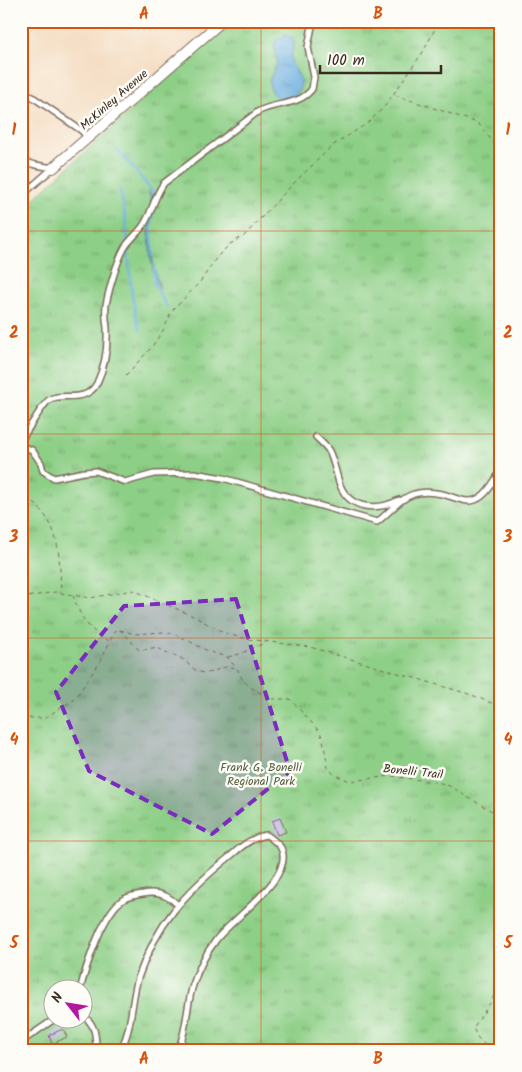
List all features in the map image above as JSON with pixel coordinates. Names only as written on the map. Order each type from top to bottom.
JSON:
[{"type":"street","name":"McKinley Avenue","points":[[53,168],[222,21]]},
{"type":"lane","points":[[312,21],[308,47],[314,77],[312,89],[302,98],[293,102],[266,107],[259,111],[164,183],[156,193],[146,222],[125,248],[117,266],[106,306],[106,353],[95,386],[89,392],[77,397],[59,396],[49,400],[21,442],[24,447],[32,450],[41,463],[43,471],[54,478],[96,471],[125,482],[154,474],[173,472],[194,473],[223,478],[377,522],[404,498]]},
{"type":"lane","points":[[21,89],[82,131],[89,138]]},
{"type":"lane","points":[[21,161],[53,168]]},
{"type":"lane","name":"McKinley Avenue","points":[[21,196],[53,168]]},
{"type":"lane","points":[[316,437],[329,452],[345,495],[363,506],[373,507],[394,503],[414,494],[427,492],[442,494],[465,502],[477,500],[484,495],[501,471]]},
{"type":"lane","points":[[119,1051],[125,1043],[133,993],[144,960],[160,931],[178,905],[202,879],[251,840],[258,836],[267,835],[281,847],[284,857],[278,876],[270,887],[223,930],[205,958],[193,985],[188,1002],[183,1039],[176,1051]]},
{"type":"lane","points":[[83,980],[96,941],[114,909],[122,900],[139,894],[158,893],[167,895],[178,905]]},
{"type":"lane","points":[[92,1024],[96,1038],[96,1051]]},
{"type":"lane","points":[[21,1042],[42,1027]]},
{"type":"lane","points":[[125,1051],[139,1049],[150,1051]]},
{"type":"path","points":[[126,375],[151,348],[164,329],[172,311],[200,282],[217,257],[230,244],[244,236],[332,146],[368,123],[394,96],[424,52],[439,21]]},
{"type":"path","points":[[394,96],[399,96],[459,118],[474,121],[478,123],[496,146],[501,147]]},
{"type":"path","points":[[21,494],[47,516],[59,546],[61,593]]},
{"type":"path","points":[[21,598],[55,592],[90,598],[133,590],[192,615],[227,634],[266,642],[310,647],[382,670],[472,695],[501,707]]},
{"type":"path","points":[[73,595],[82,620],[110,642]]},
{"type":"path","points":[[21,718],[44,718],[54,710],[74,700],[100,662],[115,630],[135,634],[169,632],[210,652],[227,657],[240,654],[266,642]]},
{"type":"path","points":[[120,630],[140,650],[157,647],[166,654],[180,658],[193,669],[200,672],[209,672],[226,666],[236,668]]},
{"type":"path","name":"Bonelli Trail","points":[[227,657],[236,668],[242,680],[250,687],[272,699],[290,699],[317,727],[323,739],[326,762],[332,773],[350,781],[391,776],[441,783],[452,787],[501,816]]},
{"type":"path","points":[[491,1051],[478,1038],[473,1028],[493,999],[495,976],[501,968]]},
{"type":"highlighted area","points":[[236,599],[290,771],[212,834],[89,771],[56,692],[124,606]]},
{"type":"green space","name":"Frank G. Bonelli Regional Park","points":[[229,21],[501,21],[501,1051],[21,1051],[21,186],[32,200]]},
{"type":"water","points":[[286,35],[293,38],[291,62],[300,77],[301,84],[297,93],[291,98],[283,100],[271,92],[269,81],[277,63],[274,45],[276,40]]},
{"type":"water","points":[[147,191],[149,191],[153,200],[150,243],[160,289],[155,278],[152,262],[150,245],[149,232],[152,206]]},
{"type":"building","points":[[280,818],[286,832],[277,835],[272,821]]},
{"type":"building","points":[[64,1030],[67,1037],[52,1044],[49,1035]]},
{"type":"waterway","points":[[117,149],[153,192],[154,200]]},
{"type":"waterway","points":[[120,191],[126,225],[132,295],[140,330]]},
{"type":"waterway","points":[[153,257],[151,226],[154,205]]},
{"type":"waterway","points":[[154,267],[154,284],[167,307]]}]
